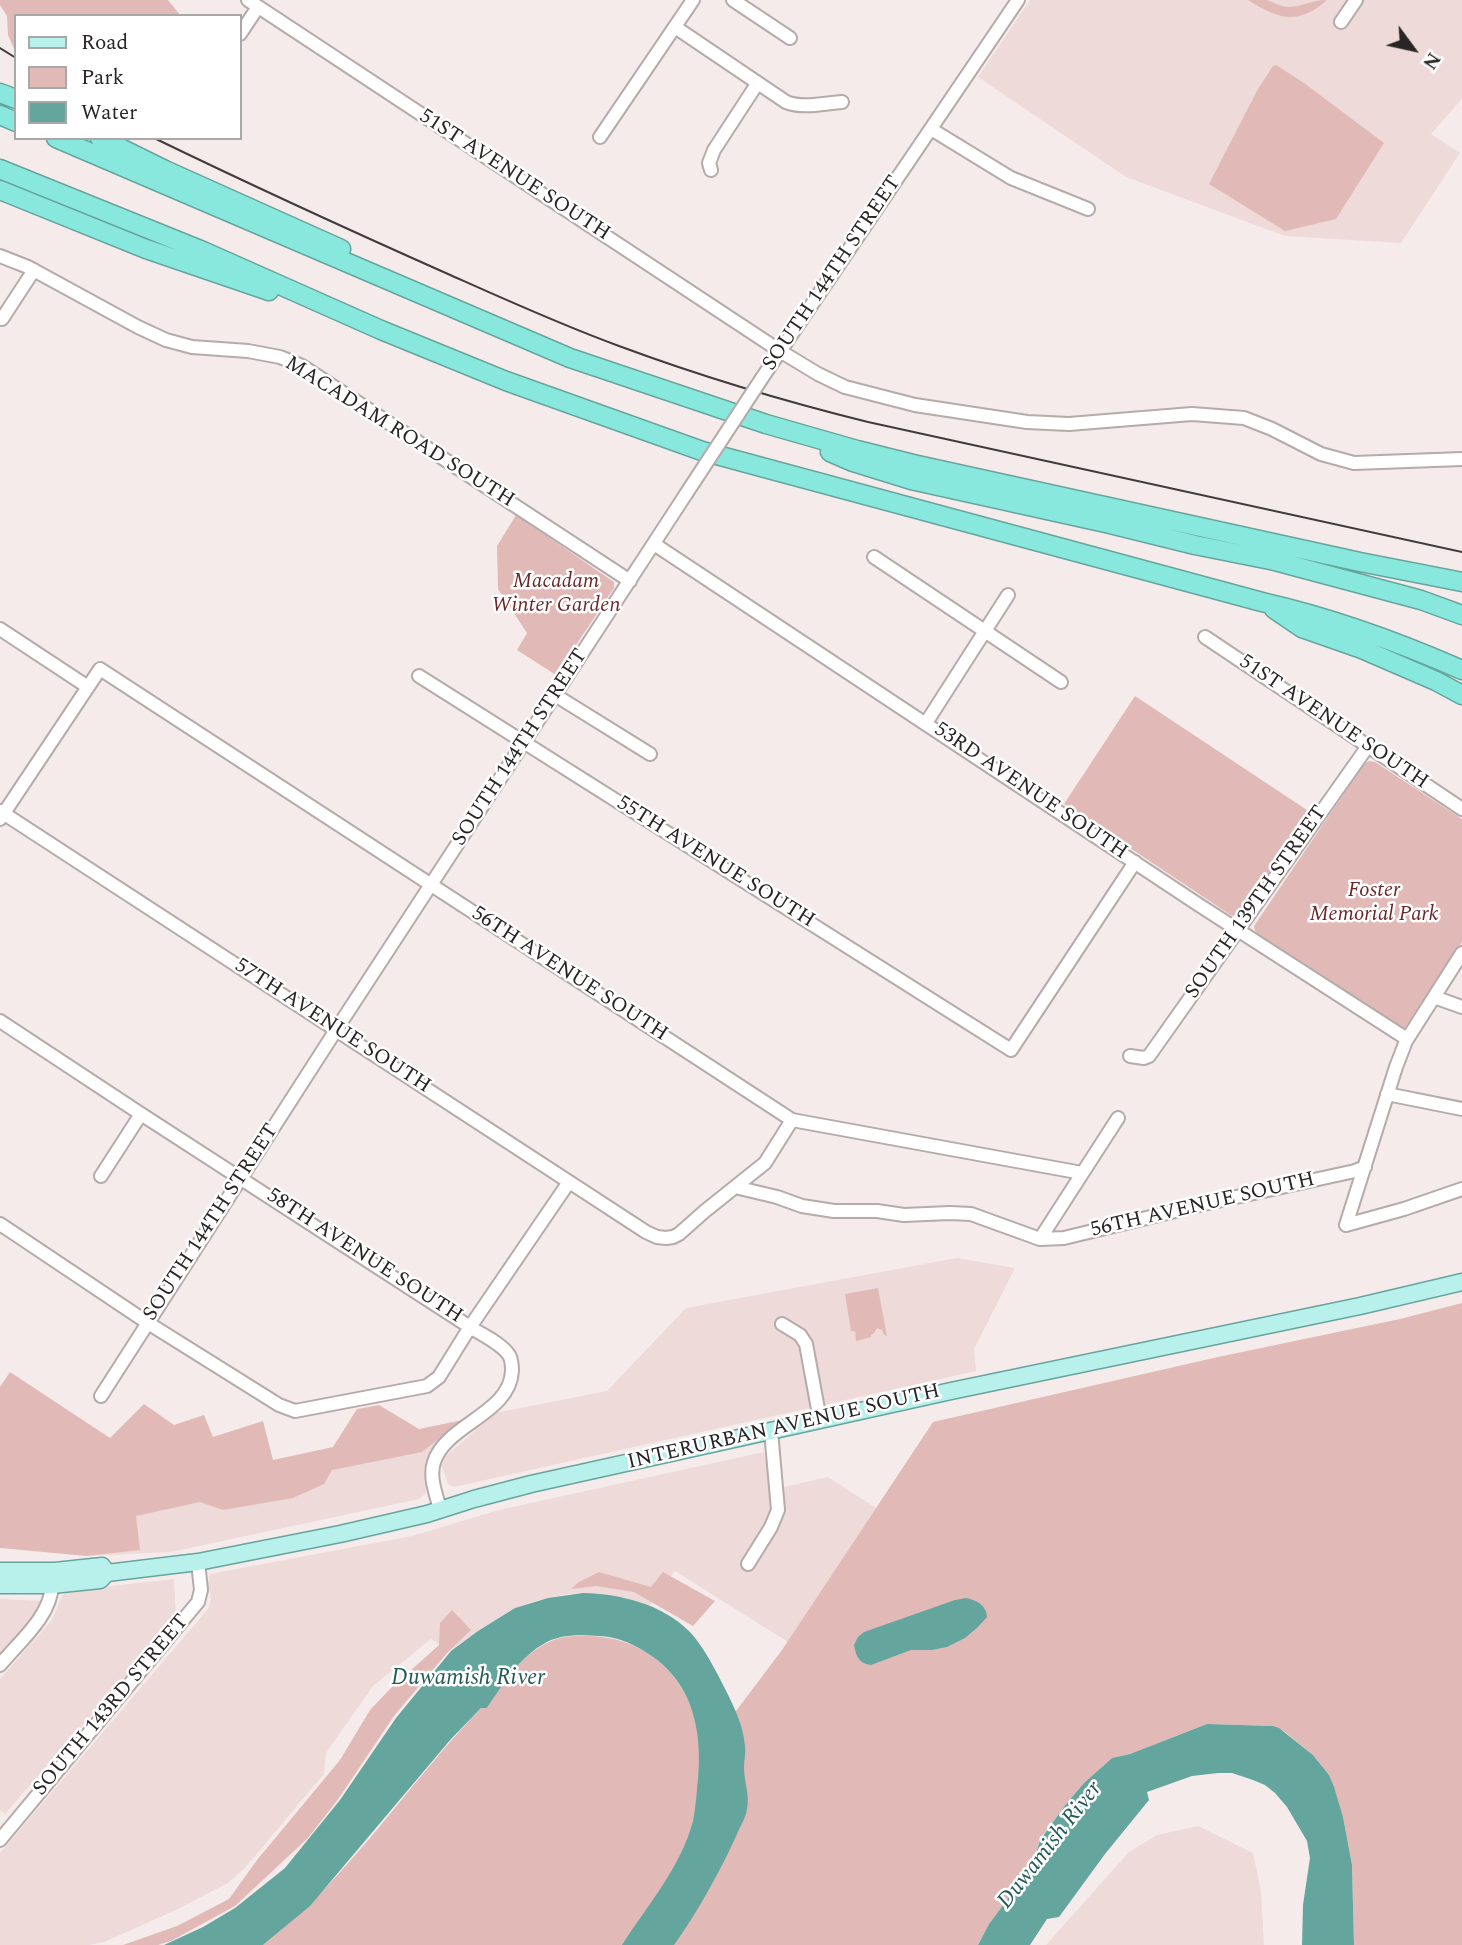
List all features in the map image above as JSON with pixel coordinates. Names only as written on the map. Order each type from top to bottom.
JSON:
[{"type":"highway","points":[[60,140],[570,358],[766,424],[913,464],[1462,582]]},
{"type":"highway","points":[[104,140],[366,260],[458,312]]},
{"type":"highway","points":[[0,169],[203,251],[381,330],[544,395],[702,451],[1262,602],[1308,612],[1365,630],[1462,670]]},
{"type":"highway","points":[[0,190],[146,249],[381,330]]},
{"type":"highway","points":[[766,424],[853,462],[911,480],[1275,561],[1420,600],[1462,615]]},
{"type":"highway","points":[[1360,562],[1399,584],[1462,603]]},
{"type":"highway","points":[[1262,602],[1302,628],[1362,649],[1462,695]]},
{"type":"main road","name":"INTERURBAN AVENUE SOUTH","points":[[0,1585],[52,1585],[100,1580],[107,1573],[198,1562],[388,1523],[531,1484],[962,1388],[1360,1306],[1462,1282]]},
{"type":"main road","name":"INTERURBAN AVENUE SOUTH","points":[[0,1571],[55,1572],[102,1566],[107,1573]]},
{"type":"street","points":[[600,137],[693,0]]},
{"type":"street","points":[[733,0],[790,38]]},
{"type":"street","name":"SOUTH 144TH STREET","points":[[100,1396],[762,378],[1018,0]]},
{"type":"street","points":[[1341,22],[1356,0]]},
{"type":"street","points":[[242,29],[253,3]]},
{"type":"street","name":"51ST AVENUE SOUTH","points":[[253,3],[780,351]]},
{"type":"street","points":[[675,27],[757,84],[794,105],[842,102]]},
{"type":"street","points":[[711,170],[709,163],[714,150],[757,84]]},
{"type":"street","points":[[931,129],[1011,178],[1088,209]]},
{"type":"street","name":"MACADAM ROAD SOUTH","points":[[0,256],[34,270],[166,340],[192,347],[248,351],[280,357],[302,366],[630,581]]},
{"type":"street","points":[[2,319],[34,270]]},
{"type":"street","points":[[780,351],[845,387],[915,405],[1027,422],[1069,424],[1192,414],[1244,418],[1321,454],[1354,463],[1462,459]]},
{"type":"street","name":"53RD AVENUE SOUTH","points":[[654,544],[1407,1039]]},
{"type":"street","points":[[874,557],[1061,682]]},
{"type":"street","points":[[926,723],[1008,596]]},
{"type":"street","points":[[0,629],[88,687],[1,814]]},
{"type":"street","name":"51ST AVENUE SOUTH","points":[[1205,637],[1462,809]]},
{"type":"street","name":"56TH AVENUE SOUTH","points":[[88,687],[100,668],[792,1120],[1082,1173]]},
{"type":"street","name":"55TH AVENUE SOUTH","points":[[419,676],[1011,1051],[1135,862]]},
{"type":"street","points":[[555,695],[650,754]]},
{"type":"street","name":"SOUTH 139TH STREET","points":[[1130,1056],[1149,1056],[1368,746]]},
{"type":"street","name":"57TH AVENUE SOUTH","points":[[1,814],[646,1232],[666,1238],[679,1234],[735,1187]]},
{"type":"street","points":[[1462,953],[1407,1039],[1346,1225],[1462,1189]]},
{"type":"street","points":[[1434,997],[1462,1007]]},
{"type":"street","name":"58TH AVENUE SOUTH","points":[[0,1021],[502,1348],[512,1361],[512,1379],[502,1396],[444,1445],[434,1462],[433,1479],[440,1509]]},
{"type":"street","points":[[1387,1094],[1462,1109]]},
{"type":"street","points":[[101,1176],[141,1114]]},
{"type":"street","points":[[735,1187],[803,1206],[834,1211],[904,1215],[971,1214],[1040,1239],[1118,1118]]},
{"type":"street","points":[[735,1187],[765,1163],[792,1120]]},
{"type":"street","name":"56TH AVENUE SOUTH","points":[[1040,1239],[1064,1238],[1365,1167]]},
{"type":"street","points":[[0,1224],[148,1323],[287,1409],[304,1410],[427,1386],[439,1377],[470,1326],[569,1182]]},
{"type":"street","points":[[782,1324],[797,1333],[806,1344],[820,1420]]},
{"type":"street","points":[[748,1564],[771,1527],[778,1510],[771,1431]]},
{"type":"street","name":"SOUTH 143RD STREET","points":[[0,1840],[198,1602],[201,1590],[198,1562]]},
{"type":"street","points":[[0,1665],[46,1611],[52,1597],[52,1585]]},
{"type":"shaded area","points":[[1030,0],[1462,0],[1462,99],[1431,134],[1460,153],[1401,243],[1285,236],[1126,177],[978,77]]},
{"type":"shaded area","points":[[957,1258],[1015,1268],[974,1349],[976,1371],[454,1487],[448,1484],[442,1466],[444,1458],[495,1413],[607,1391],[686,1308]]},
{"type":"shaded area","points":[[463,1420],[436,1444],[431,1452],[426,1493],[419,1499],[171,1552],[86,1556],[85,1495],[174,1481]]},
{"type":"shaded area","points":[[764,1452],[771,1490],[828,1477],[876,1508],[788,1642],[675,1571],[649,1606],[625,1598],[583,1593],[562,1595],[515,1608],[451,1651],[431,1639],[373,1686],[326,1753],[324,1774],[245,1868],[228,1883],[104,1942],[89,1945],[0,1945],[0,1853],[208,1609],[211,1599],[208,1583],[210,1574],[412,1536],[499,1510]]},
{"type":"shaded area","points":[[174,1579],[176,1618],[5,1814],[0,1810],[0,1679],[52,1620],[62,1596],[67,1591]]},
{"type":"shaded area","points":[[0,1599],[44,1601],[33,1619],[0,1658]]},
{"type":"shaded area","points":[[1198,1826],[1253,1853],[1261,1891],[1264,1945],[1046,1945],[1129,1852],[1157,1835]]},
{"type":"green space","points":[[0,0],[168,0],[179,14],[14,14],[14,48],[8,35],[7,16]]},
{"type":"green space","points":[[1248,0],[1266,0],[1288,7],[1327,0],[1307,14],[1288,17],[1269,12]]},
{"type":"green space","points":[[1276,65],[1384,143],[1336,219],[1285,231],[1209,184],[1258,89]]},
{"type":"green space","name":"Macadam Winter Garden","points":[[516,515],[614,582],[614,588],[556,675],[517,650],[527,633],[498,589],[497,546]]},
{"type":"green space","name":"Foster Memorial Park","points":[[1135,696],[1310,812],[1245,911],[1232,916],[1064,804]]},
{"type":"green space","name":"Foster Memorial Park","points":[[1375,762],[1462,819],[1462,942],[1404,1029],[1260,936],[1254,926],[1364,764]]},
{"type":"green space","points":[[878,1288],[887,1336],[877,1328],[871,1337],[856,1341],[855,1331],[851,1331],[845,1294]]},
{"type":"green space","points":[[1462,1303],[1462,1945],[1354,1945],[1352,1865],[1343,1817],[1329,1775],[1313,1755],[1285,1732],[1273,1726],[1207,1724],[1130,1754],[1112,1758],[1084,1783],[1040,1839],[1033,1865],[989,1924],[978,1945],[263,1945],[323,1891],[454,1738],[481,1708],[487,1708],[521,1662],[549,1642],[563,1637],[581,1636],[623,1641],[654,1657],[667,1669],[678,1682],[694,1716],[736,1711],[782,1650],[933,1422]]},
{"type":"green space","points":[[10,1372],[110,1438],[144,1404],[174,1425],[204,1415],[213,1437],[263,1421],[273,1460],[333,1447],[357,1409],[379,1405],[419,1429],[463,1420],[422,1452],[332,1470],[324,1484],[293,1498],[223,1510],[200,1502],[136,1516],[140,1550],[86,1556],[0,1548],[0,1387]]},
{"type":"green space","points":[[599,1572],[651,1587],[663,1572],[715,1601],[693,1626],[634,1592],[596,1586],[571,1589]]},
{"type":"green space","points":[[452,1610],[471,1630],[448,1652],[394,1716],[339,1798],[308,1838],[235,1906],[171,1941],[158,1945],[123,1945],[177,1926],[229,1899],[257,1860],[340,1760],[370,1710],[439,1645],[440,1623]]},
{"type":"water","name":"Duwamish River","points":[[583,1593],[640,1602],[679,1622],[706,1654],[732,1702],[742,1728],[748,1799],[745,1816],[708,1891],[674,1945],[622,1945],[672,1870],[688,1838],[693,1821],[699,1769],[697,1730],[692,1711],[675,1678],[661,1663],[644,1651],[617,1639],[579,1635],[547,1642],[528,1655],[506,1680],[487,1708],[481,1708],[451,1739],[310,1906],[263,1945],[164,1945],[235,1908],[285,1868],[340,1800],[396,1718],[451,1651],[515,1608],[548,1598]]},
{"type":"water","points":[[966,1598],[980,1604],[987,1617],[965,1638],[947,1647],[911,1650],[871,1665],[864,1663],[857,1656],[854,1645],[864,1632]]},
{"type":"water","name":"Duwamish River","points":[[1207,1724],[1279,1728],[1313,1755],[1329,1775],[1343,1817],[1352,1865],[1354,1945],[1302,1945],[1303,1905],[1310,1858],[1307,1841],[1287,1807],[1265,1785],[1232,1773],[1218,1773],[1192,1776],[1147,1792],[1149,1800],[1059,1917],[1047,1919],[1030,1945],[978,1945],[989,1924],[1033,1865],[1040,1840],[1084,1783],[1112,1758],[1130,1754]]},
{"type":"tram line","points":[[0,48],[14,57]]},
{"type":"tram line","points":[[158,140],[533,312],[711,378],[868,422],[1462,552]]}]
